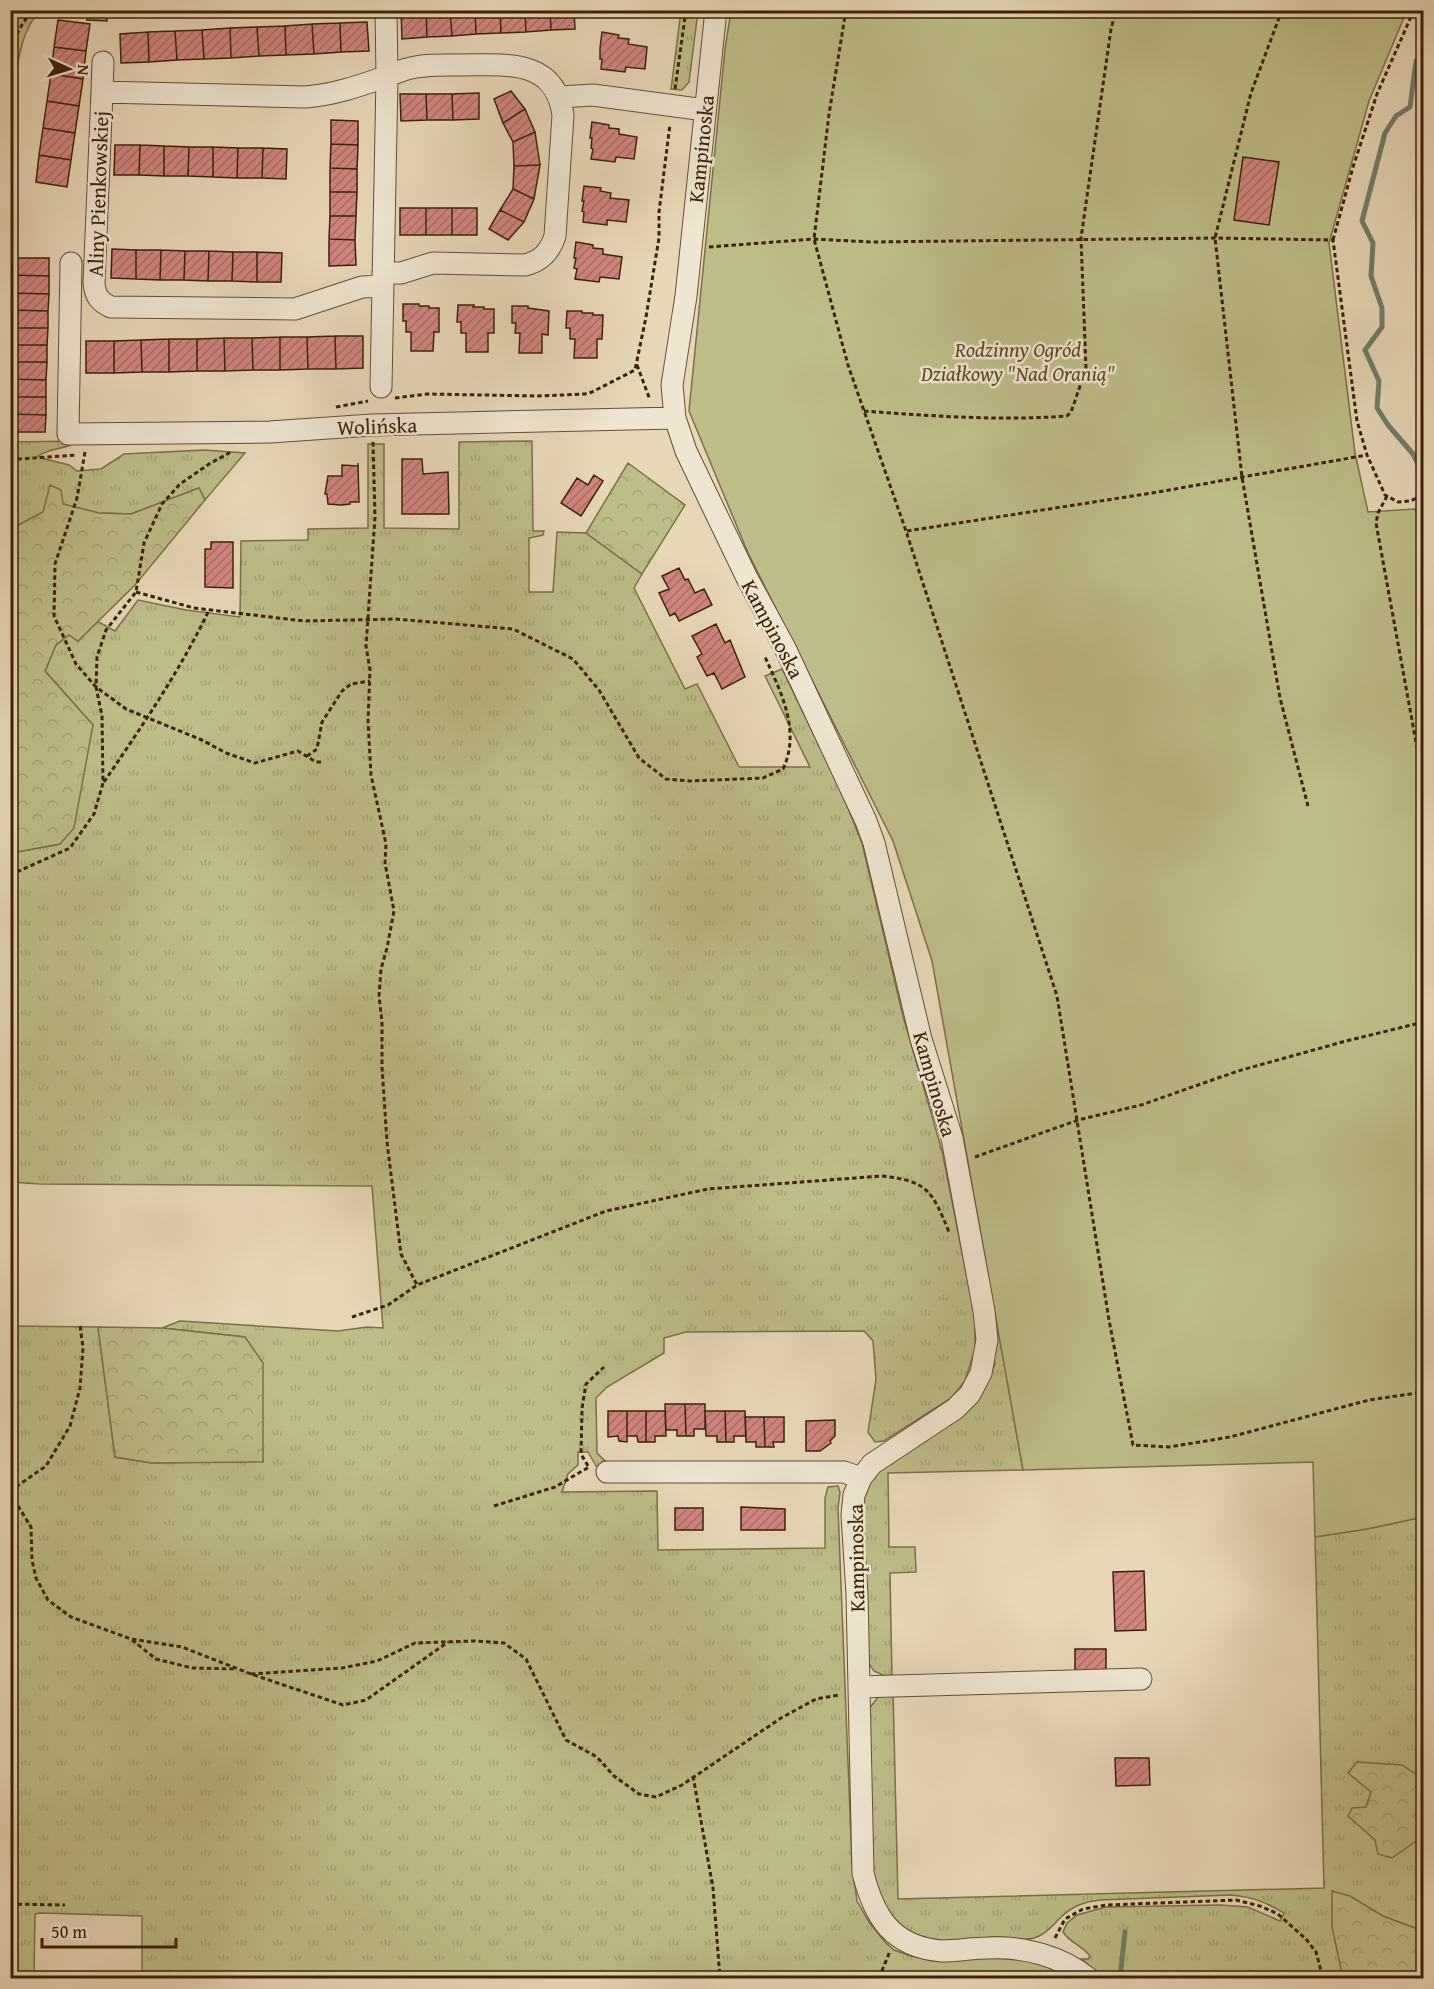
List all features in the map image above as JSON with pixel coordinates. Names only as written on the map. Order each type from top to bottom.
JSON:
[{"type":"street","points":[[382,395],[386,10]]},
{"type":"street","name":"Kampinoska","points":[[716,10],[686,296],[666,418],[686,452],[747,578],[795,669],[862,811],[874,843],[921,1039],[952,1138],[986,1327],[984,1364],[970,1394],[955,1409],[882,1456],[866,1470],[854,1495],[852,1515],[857,1594],[863,1873],[879,1916],[896,1936],[910,1943],[943,1951],[1003,1948],[1045,1955],[1070,1966],[1088,1978]]},
{"type":"street","points":[[102,92],[103,62]]},
{"type":"street","name":"Aliny Pienkowskiej","points":[[519,65],[538,73],[555,89],[560,97],[563,124],[555,236],[543,257],[525,265],[433,263],[295,309],[111,307],[98,298],[94,283],[102,92],[324,96],[387,77],[406,69],[422,66],[519,65]]},
{"type":"street","points":[[560,97],[593,95],[673,100],[705,110]]},
{"type":"street","name":"Aliny Pienkowskiej","points":[[71,263],[68,434],[84,441]]},
{"type":"street","name":"Wolińska","points":[[84,441],[372,425],[666,418]]},
{"type":"street","points":[[598,1469],[844,1473],[861,1478]]},
{"type":"street","points":[[859,1691],[1141,1679]]},
{"type":"path","points":[[10,56],[20,28],[34,10]]},
{"type":"path","points":[[331,408],[382,395],[585,394],[635,370],[659,238],[659,212],[686,10]]},
{"type":"path","points":[[846,10],[829,114],[814,239],[848,365],[906,531],[1057,996],[1109,1320],[1133,1445],[1170,1447],[1230,1437],[1369,1400],[1424,1392]]},
{"type":"path","points":[[864,411],[972,419],[1026,419],[1067,416],[1071,412],[1086,369],[1081,238],[1116,10]]},
{"type":"path","points":[[1282,10],[1251,93],[1215,238],[1242,477],[1280,699],[1308,806]]},
{"type":"path","points":[[1414,10],[1377,94],[1353,167],[1333,240],[1357,421],[1367,455],[1387,496],[1398,502],[1410,501],[1424,495]]},
{"type":"path","points":[[729,246],[814,239],[871,242],[1081,238],[1333,240]]},
{"type":"path","points":[[637,365],[666,418]]},
{"type":"path","points":[[372,425],[375,517],[366,646],[370,681],[368,721],[370,775],[386,844],[385,863],[394,911],[381,969],[379,996],[387,1142],[401,1254],[417,1285]]},
{"type":"path","points":[[10,458],[20,459],[84,441],[77,498],[55,564],[54,616],[76,664],[96,687],[126,709],[202,740],[226,753],[255,763],[298,751],[316,762],[324,762]]},
{"type":"path","points":[[10,875],[70,848],[94,814],[103,783],[102,716],[96,687],[97,657],[106,630],[136,592],[144,543],[162,504],[180,484],[209,464],[240,448]]},
{"type":"path","points":[[906,531],[1152,493],[1367,455]]},
{"type":"path","points":[[1387,496],[1378,513],[1376,523],[1424,786]]},
{"type":"path","points":[[136,592],[194,608],[304,621],[395,619],[513,629],[573,659],[599,690],[639,758],[666,779],[690,781],[763,777],[783,768],[789,755],[790,734],[787,709],[765,657]]},
{"type":"path","points":[[103,783],[148,718],[191,647],[209,610]]},
{"type":"path","points":[[306,756],[317,749],[322,722],[342,691],[351,684],[370,681]]},
{"type":"path","points":[[992,1152],[1078,1120],[1141,1105],[1238,1071],[1424,1022]]},
{"type":"path","points":[[352,1317],[388,1305],[417,1285],[606,1211],[708,1189],[882,1176],[904,1178],[929,1192],[936,1202],[949,1234]]},
{"type":"path","points":[[80,1325],[83,1348],[81,1388],[70,1426],[46,1466],[10,1492],[31,1527],[32,1560],[36,1578],[48,1600],[71,1617],[131,1639],[182,1647],[238,1670],[343,1705],[366,1700],[450,1641]]},
{"type":"path","points":[[494,1506],[555,1487],[598,1469],[581,1454],[582,1408],[586,1384],[604,1367]]},
{"type":"path","points":[[131,1639],[156,1659],[192,1668],[238,1670]]},
{"type":"path","points":[[251,1674],[342,1668],[377,1661],[415,1643],[450,1641],[504,1643],[526,1659],[566,1740],[597,1757],[614,1776],[639,1794],[656,1797],[682,1785],[782,1718],[816,1699],[859,1691]]},
{"type":"path","points":[[693,1776],[713,1888],[720,1953],[720,1978]]},
{"type":"path","points":[[1045,1955],[1065,1919],[1083,1909],[1107,1905],[1236,1900],[1260,1906],[1278,1914],[1299,1932],[1316,1952],[1323,1978]]},
{"type":"path","points":[[10,1904],[64,1905]]},
{"type":"path","points":[[879,1978],[896,1936]]},
{"type":"green space","points":[[11,10],[41,11],[32,21],[21,48],[15,80],[11,125]]},
{"type":"green space","points":[[681,11],[698,11],[689,82],[682,90],[671,89]]},
{"type":"green space","name":"Rodzinny Ogród Działkowy \"Nad Oranią\"","points":[[731,11],[1423,11],[1423,15],[1405,15],[1369,101],[1329,243],[1355,453],[1368,512],[1415,509],[1423,528],[1423,1517],[1315,1537],[1313,1462],[1023,1470],[932,961],[893,841],[748,553],[689,411],[725,49]]},
{"type":"green space","points":[[79,441],[38,456],[69,465],[77,471],[101,469],[124,454],[204,450],[245,453],[205,500],[199,488],[131,514],[99,513],[62,504],[11,529],[11,442]]},
{"type":"green space","points":[[532,441],[533,531],[544,531],[543,535],[529,538],[529,592],[553,592],[557,532],[586,533],[642,574],[634,588],[685,689],[697,684],[739,767],[810,767],[765,676],[782,669],[841,791],[862,843],[903,1016],[942,1151],[975,1318],[975,1349],[965,1381],[951,1398],[884,1441],[875,1442],[868,1432],[876,1379],[873,1341],[864,1331],[686,1332],[664,1338],[664,1353],[607,1387],[596,1398],[597,1453],[608,1464],[602,1468],[596,1466],[588,1452],[578,1452],[578,1465],[568,1474],[562,1492],[657,1491],[658,1550],[825,1548],[825,1498],[828,1487],[838,1486],[852,1864],[857,1901],[869,1922],[894,1950],[930,1959],[1011,1956],[1041,1964],[1071,1978],[142,1978],[142,1916],[40,1913],[35,1914],[34,1978],[11,1978],[10,1326],[98,1327],[115,1457],[152,1463],[263,1461],[245,1337],[162,1328],[180,1321],[338,1331],[367,1327],[383,1328],[372,1186],[11,1182],[11,853],[60,844],[93,725],[45,671],[56,645],[69,635],[78,641],[97,621],[115,631],[138,600],[186,610],[240,617],[241,541],[308,540],[308,529],[368,528],[368,444],[384,444],[384,528],[459,529],[459,442]]},
{"type":"green space","points":[[628,463],[685,505],[642,574],[586,533]]},
{"type":"green space","points":[[50,485],[61,490],[63,504],[99,513],[131,514],[199,488],[205,500],[135,585],[78,641],[69,635],[56,645],[45,671],[93,725],[74,828],[60,844],[11,853],[11,529],[43,512]]},
{"type":"green space","points":[[970,1172],[1023,1470],[888,1473],[889,1547],[915,1547],[916,1572],[890,1573],[892,1679],[874,1671],[867,1661],[861,1506],[869,1480],[984,1389],[995,1364],[967,1174]]},
{"type":"green space","points":[[98,1327],[162,1328],[245,1337],[263,1363],[263,1462],[152,1463],[115,1457]]},
{"type":"green space","points":[[1423,1517],[1423,1978],[1103,1978],[1082,1959],[1088,1959],[1090,1956],[1087,1952],[1063,1932],[1067,1923],[1077,1915],[1106,1907],[1220,1905],[1248,1907],[1280,1921],[1284,1913],[1259,1901],[1231,1895],[1089,1902],[1069,1910],[1048,1930],[1029,1939],[994,1937],[935,1941],[909,1931],[891,1914],[879,1892],[872,1866],[868,1710],[880,1695],[893,1690],[898,1899],[1324,1888],[1315,1537]]},
{"type":"green space","points":[[1357,1762],[1402,1765],[1417,1775],[1418,1799],[1423,1800],[1423,1843],[1416,1841],[1392,1858],[1378,1854],[1375,1840],[1348,1816],[1352,1808],[1366,1807],[1371,1792],[1348,1773]]},
{"type":"green space","points":[[1332,1891],[1350,1896],[1383,1916],[1423,1931],[1423,1978],[1343,1978],[1332,1927]]},
{"type":"building","points":[[87,10],[107,10],[107,21],[87,20]]},
{"type":"building","points":[[401,10],[426,10],[427,37],[402,39]]},
{"type":"building","points":[[426,10],[450,10],[452,36],[427,37]]},
{"type":"building","points":[[450,10],[475,10],[476,34],[452,36]]},
{"type":"building","points":[[475,10],[500,10],[501,33],[476,34]]},
{"type":"building","points":[[500,10],[525,10],[526,32],[501,33]]},
{"type":"building","points":[[525,10],[550,10],[551,30],[526,32]]},
{"type":"building","points":[[550,10],[574,10],[575,29],[551,30]]},
{"type":"building","points":[[604,10],[632,10],[632,13],[621,13],[621,16],[604,16]]},
{"type":"building","points":[[58,20],[90,24],[86,51],[54,47]]},
{"type":"building","points":[[367,22],[369,51],[341,52],[340,23]]},
{"type":"building","points":[[340,23],[341,52],[314,54],[312,24]]},
{"type":"building","points":[[312,24],[314,54],[286,55],[285,26]]},
{"type":"building","points":[[285,26],[286,55],[259,56],[257,27]]},
{"type":"building","points":[[257,27],[259,56],[231,58],[230,28]]},
{"type":"building","points":[[230,28],[231,58],[204,59],[202,30]]},
{"type":"building","points":[[202,30],[204,59],[177,60],[175,31]]},
{"type":"building","points":[[175,31],[177,60],[149,62],[148,32]]},
{"type":"building","points":[[148,32],[149,62],[121,63],[120,34]]},
{"type":"building","points":[[602,32],[629,39],[628,44],[647,47],[645,69],[626,67],[625,72],[601,69]]},
{"type":"building","points":[[54,47],[86,51],[83,79],[51,74]]},
{"type":"building","points":[[51,74],[83,79],[79,106],[47,101]]},
{"type":"building","points":[[511,91],[525,109],[503,123],[494,99]]},
{"type":"building","points":[[479,93],[479,119],[453,120],[452,94]]},
{"type":"building","points":[[400,94],[426,94],[427,120],[401,121]]},
{"type":"building","points":[[426,94],[452,94],[453,120],[427,120]]},
{"type":"building","points":[[47,101],[79,106],[75,133],[43,128]]},
{"type":"building","points":[[525,109],[535,132],[513,142],[503,123]]},
{"type":"building","points":[[331,120],[358,121],[358,145],[331,144]]},
{"type":"building","points":[[592,122],[619,129],[619,134],[637,137],[634,159],[616,157],[615,162],[591,159]]},
{"type":"building","points":[[43,128],[75,133],[71,160],[39,155]]},
{"type":"building","points":[[535,132],[540,165],[514,166],[513,142]]},
{"type":"building","points":[[331,144],[358,145],[357,169],[330,168]]},
{"type":"building","points":[[115,145],[140,145],[139,175],[114,175]]},
{"type":"building","points":[[140,145],[164,146],[164,176],[139,175]]},
{"type":"building","points":[[164,146],[189,147],[188,176],[164,176]]},
{"type":"building","points":[[189,147],[213,147],[213,177],[188,176]]},
{"type":"building","points":[[213,147],[238,148],[237,178],[213,177]]},
{"type":"building","points":[[238,148],[263,148],[262,178],[237,178]]},
{"type":"building","points":[[263,148],[287,149],[286,179],[262,178]]},
{"type":"building","points":[[39,155],[71,160],[67,187],[36,182]]},
{"type":"building","points":[[1243,157],[1279,162],[1269,225],[1234,220]]},
{"type":"building","points":[[540,165],[534,199],[513,189],[514,166]]},
{"type":"building","points":[[330,168],[357,169],[357,192],[330,192]]},
{"type":"building","points":[[584,186],[601,188],[600,191],[611,193],[610,198],[629,200],[626,222],[607,220],[607,225],[583,222]]},
{"type":"building","points":[[513,189],[534,199],[524,222],[500,210]]},
{"type":"building","points":[[330,192],[357,192],[356,216],[330,216]]},
{"type":"building","points":[[400,208],[426,208],[426,235],[400,235]]},
{"type":"building","points":[[426,208],[452,208],[452,235],[426,235]]},
{"type":"building","points":[[452,208],[477,208],[477,235],[452,235]]},
{"type":"building","points":[[500,210],[524,222],[508,240],[489,229]]},
{"type":"building","points":[[330,216],[356,216],[355,240],[329,239]]},
{"type":"building","points":[[329,239],[355,240],[356,265],[329,266]]},
{"type":"building","points":[[576,242],[603,249],[603,254],[622,257],[619,279],[600,277],[599,282],[575,279]]},
{"type":"building","points":[[112,249],[136,250],[136,279],[111,278]]},
{"type":"building","points":[[136,250],[161,250],[160,280],[136,279]]},
{"type":"building","points":[[161,250],[185,251],[184,280],[160,280]]},
{"type":"building","points":[[185,251],[209,251],[208,281],[184,280]]},
{"type":"building","points":[[209,251],[233,252],[232,281],[208,281]]},
{"type":"building","points":[[233,252],[257,252],[257,282],[232,281]]},
{"type":"building","points":[[257,252],[282,253],[281,282],[257,282]]},
{"type":"building","points":[[13,258],[49,258],[49,276],[13,275]]},
{"type":"building","points":[[13,275],[49,276],[49,294],[12,293]]},
{"type":"building","points":[[12,293],[49,294],[48,311],[12,310]]},
{"type":"building","points":[[403,304],[439,308],[439,332],[434,332],[433,351],[411,351],[411,332],[406,332],[406,321],[403,321]]},
{"type":"building","points":[[458,305],[494,309],[494,333],[488,333],[488,352],[466,352],[466,333],[461,333],[461,322],[457,322]]},
{"type":"building","points":[[512,306],[528,306],[528,308],[549,311],[548,335],[542,334],[542,353],[519,353],[520,333],[515,333],[516,323],[512,323]]},
{"type":"building","points":[[12,310],[48,311],[48,328],[11,328]]},
{"type":"building","points":[[567,311],[603,315],[602,339],[597,339],[597,358],[574,358],[575,339],[570,339],[570,328],[566,328]]},
{"type":"building","points":[[11,328],[48,328],[47,345],[11,345]]},
{"type":"building","points":[[335,336],[363,336],[363,368],[336,369]]},
{"type":"building","points":[[335,336],[336,369],[308,369],[307,337]]},
{"type":"building","points":[[280,337],[280,370],[253,370],[252,338]]},
{"type":"building","points":[[280,337],[307,337],[308,369],[280,370]]},
{"type":"building","points":[[224,338],[225,371],[197,371],[197,339]]},
{"type":"building","points":[[224,338],[252,338],[253,370],[225,371]]},
{"type":"building","points":[[169,339],[169,372],[142,372],[141,340]]},
{"type":"building","points":[[169,339],[197,339],[197,371],[169,372]]},
{"type":"building","points":[[141,340],[142,372],[114,373],[114,341]]},
{"type":"building","points":[[86,341],[114,341],[114,373],[86,373]]},
{"type":"building","points":[[11,345],[47,345],[47,362],[11,362]]},
{"type":"building","points":[[11,362],[47,362],[46,380],[10,379]]},
{"type":"building","points":[[10,379],[46,380],[46,397],[10,397]]},
{"type":"building","points":[[10,397],[46,397],[46,415],[10,414]]},
{"type":"building","points":[[10,414],[46,415],[45,432],[10,432]]},
{"type":"building","points":[[402,459],[422,459],[423,474],[448,472],[449,514],[402,514]]},
{"type":"building","points":[[358,463],[359,502],[341,505],[328,504],[327,494],[325,494],[328,476],[342,476],[342,465],[358,466]]},
{"type":"building","points":[[594,475],[603,481],[581,516],[561,503],[577,478],[588,485]]},
{"type":"building","points":[[211,542],[233,542],[233,588],[205,587],[205,549],[211,549]]},
{"type":"building","points":[[679,568],[695,593],[704,589],[712,605],[679,621],[675,613],[670,616],[659,593],[669,589],[662,576]]},
{"type":"building","points":[[716,624],[725,643],[730,640],[745,677],[722,689],[714,673],[707,676],[697,657],[702,654],[692,636]]},
{"type":"building","points":[[665,1404],[685,1404],[686,1436],[677,1436],[677,1430],[666,1430]]},
{"type":"building","points":[[685,1404],[705,1404],[705,1429],[694,1429],[694,1436],[686,1436]]},
{"type":"building","points":[[608,1411],[627,1411],[627,1442],[619,1441],[618,1436],[608,1437]]},
{"type":"building","points":[[627,1411],[646,1411],[646,1442],[638,1442],[637,1436],[627,1436]]},
{"type":"building","points":[[646,1411],[665,1411],[666,1436],[655,1436],[655,1442],[646,1442]]},
{"type":"building","points":[[705,1411],[725,1411],[726,1442],[717,1442],[717,1436],[706,1436]]},
{"type":"building","points":[[725,1411],[745,1411],[746,1436],[734,1436],[734,1442],[726,1442]]},
{"type":"building","points":[[745,1417],[764,1417],[765,1447],[756,1447],[756,1442],[746,1442]]},
{"type":"building","points":[[764,1417],[784,1417],[784,1442],[773,1442],[774,1447],[765,1447]]},
{"type":"building","points":[[835,1420],[835,1436],[830,1441],[831,1443],[820,1451],[806,1451],[806,1421]]},
{"type":"building","points":[[741,1507],[785,1509],[785,1530],[741,1530]]},
{"type":"building","points":[[675,1508],[703,1508],[703,1530],[675,1530]]},
{"type":"building","points":[[1144,1571],[1146,1630],[1115,1631],[1113,1572]]},
{"type":"building","points":[[1075,1649],[1106,1649],[1106,1670],[1075,1671]]},
{"type":"building","points":[[1115,1758],[1149,1758],[1150,1785],[1116,1786]]},
{"type":"waterway","points":[[1424,56],[1416,61],[1410,107],[1396,116],[1385,133],[1362,221],[1373,243],[1371,276],[1382,308],[1382,327],[1365,350],[1379,381],[1377,408],[1388,425],[1413,454],[1424,475]]},
{"type":"waterway","points":[[1120,1978],[1125,1932]]}]
